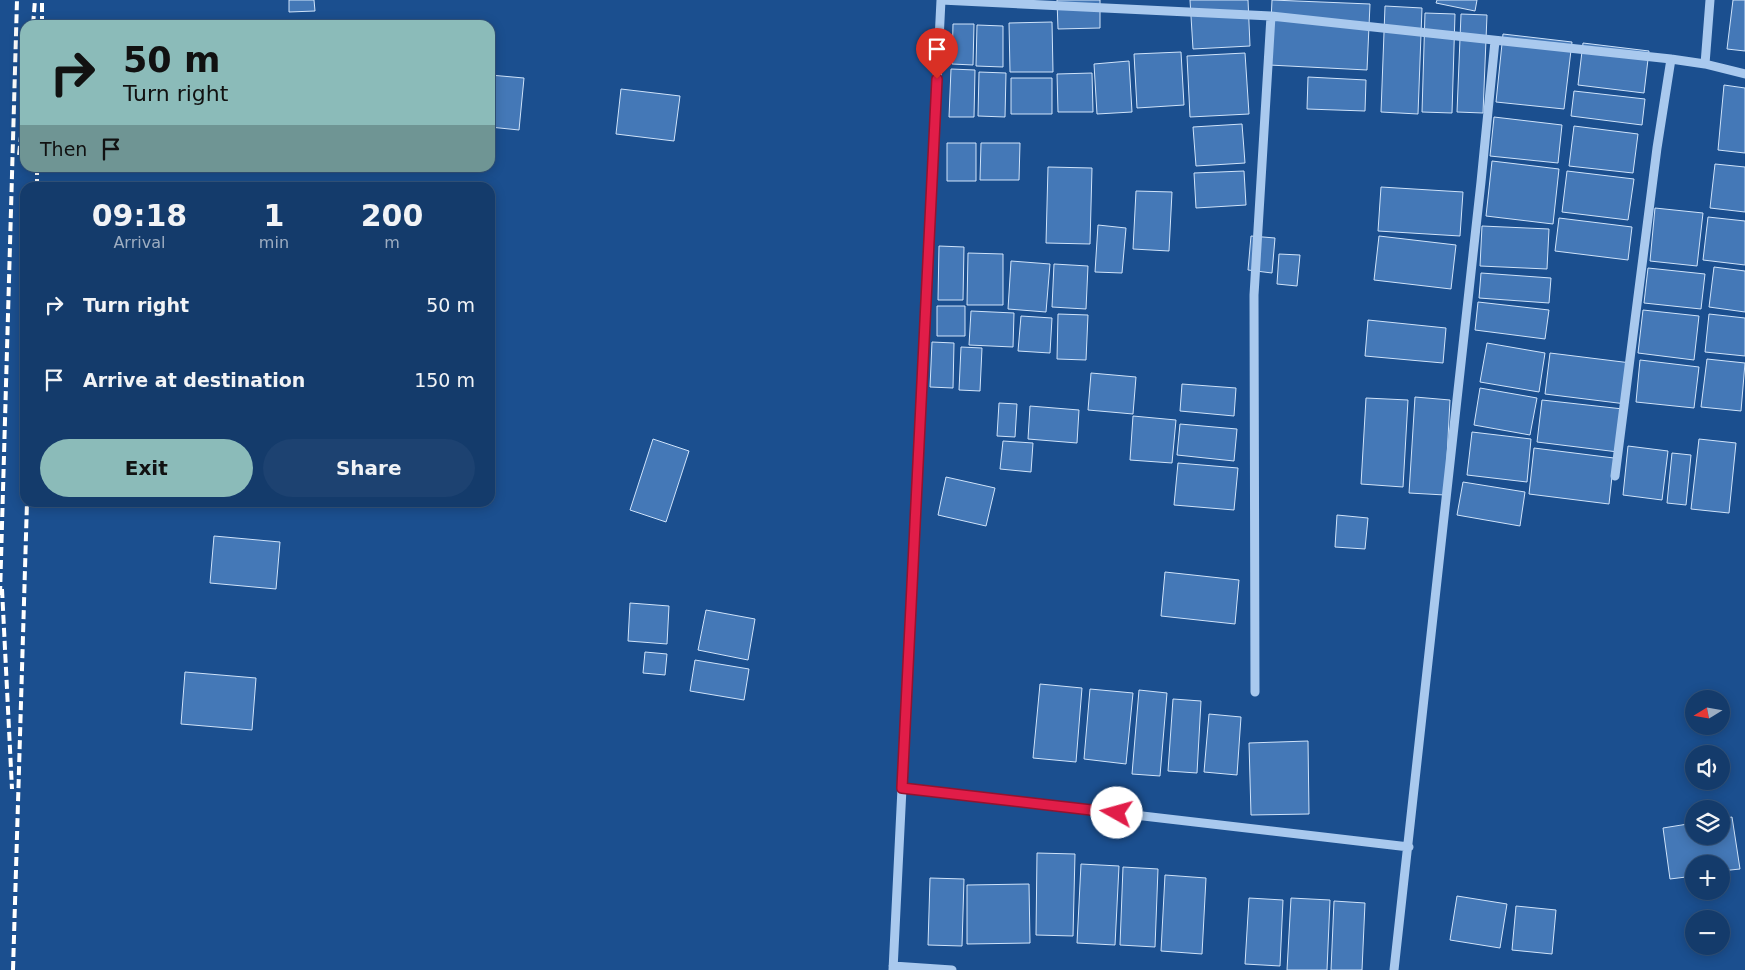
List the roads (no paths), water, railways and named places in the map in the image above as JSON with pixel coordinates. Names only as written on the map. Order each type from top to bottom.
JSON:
[{"type":"street","points":[[952,970],[893,968],[941,0],[1271,16],[1671,59],[1704,64],[1745,74]]},
{"type":"street","points":[[1146,10],[1147,0]]},
{"type":"street","points":[[1704,64],[1710,0]]},
{"type":"street","points":[[1255,692],[1254,295],[1271,16]]},
{"type":"street","points":[[1394,970],[1409,847],[1495,41]]},
{"type":"street","points":[[1615,476],[1657,148],[1671,59]]},
{"type":"street","points":[[902,788],[1409,847]]},
{"type":"railway","points":[[0,595],[17,0]]},
{"type":"railway","points":[[33,20],[35,0]]},
{"type":"railway","points":[[42,0],[42,20]]},
{"type":"railway","points":[[19,155],[20,146]]},
{"type":"railway","points":[[37,172],[37,182]]},
{"type":"railway","points":[[13,970],[27,507]]},
{"type":"railway","points":[[2,589],[12,789]]}]
